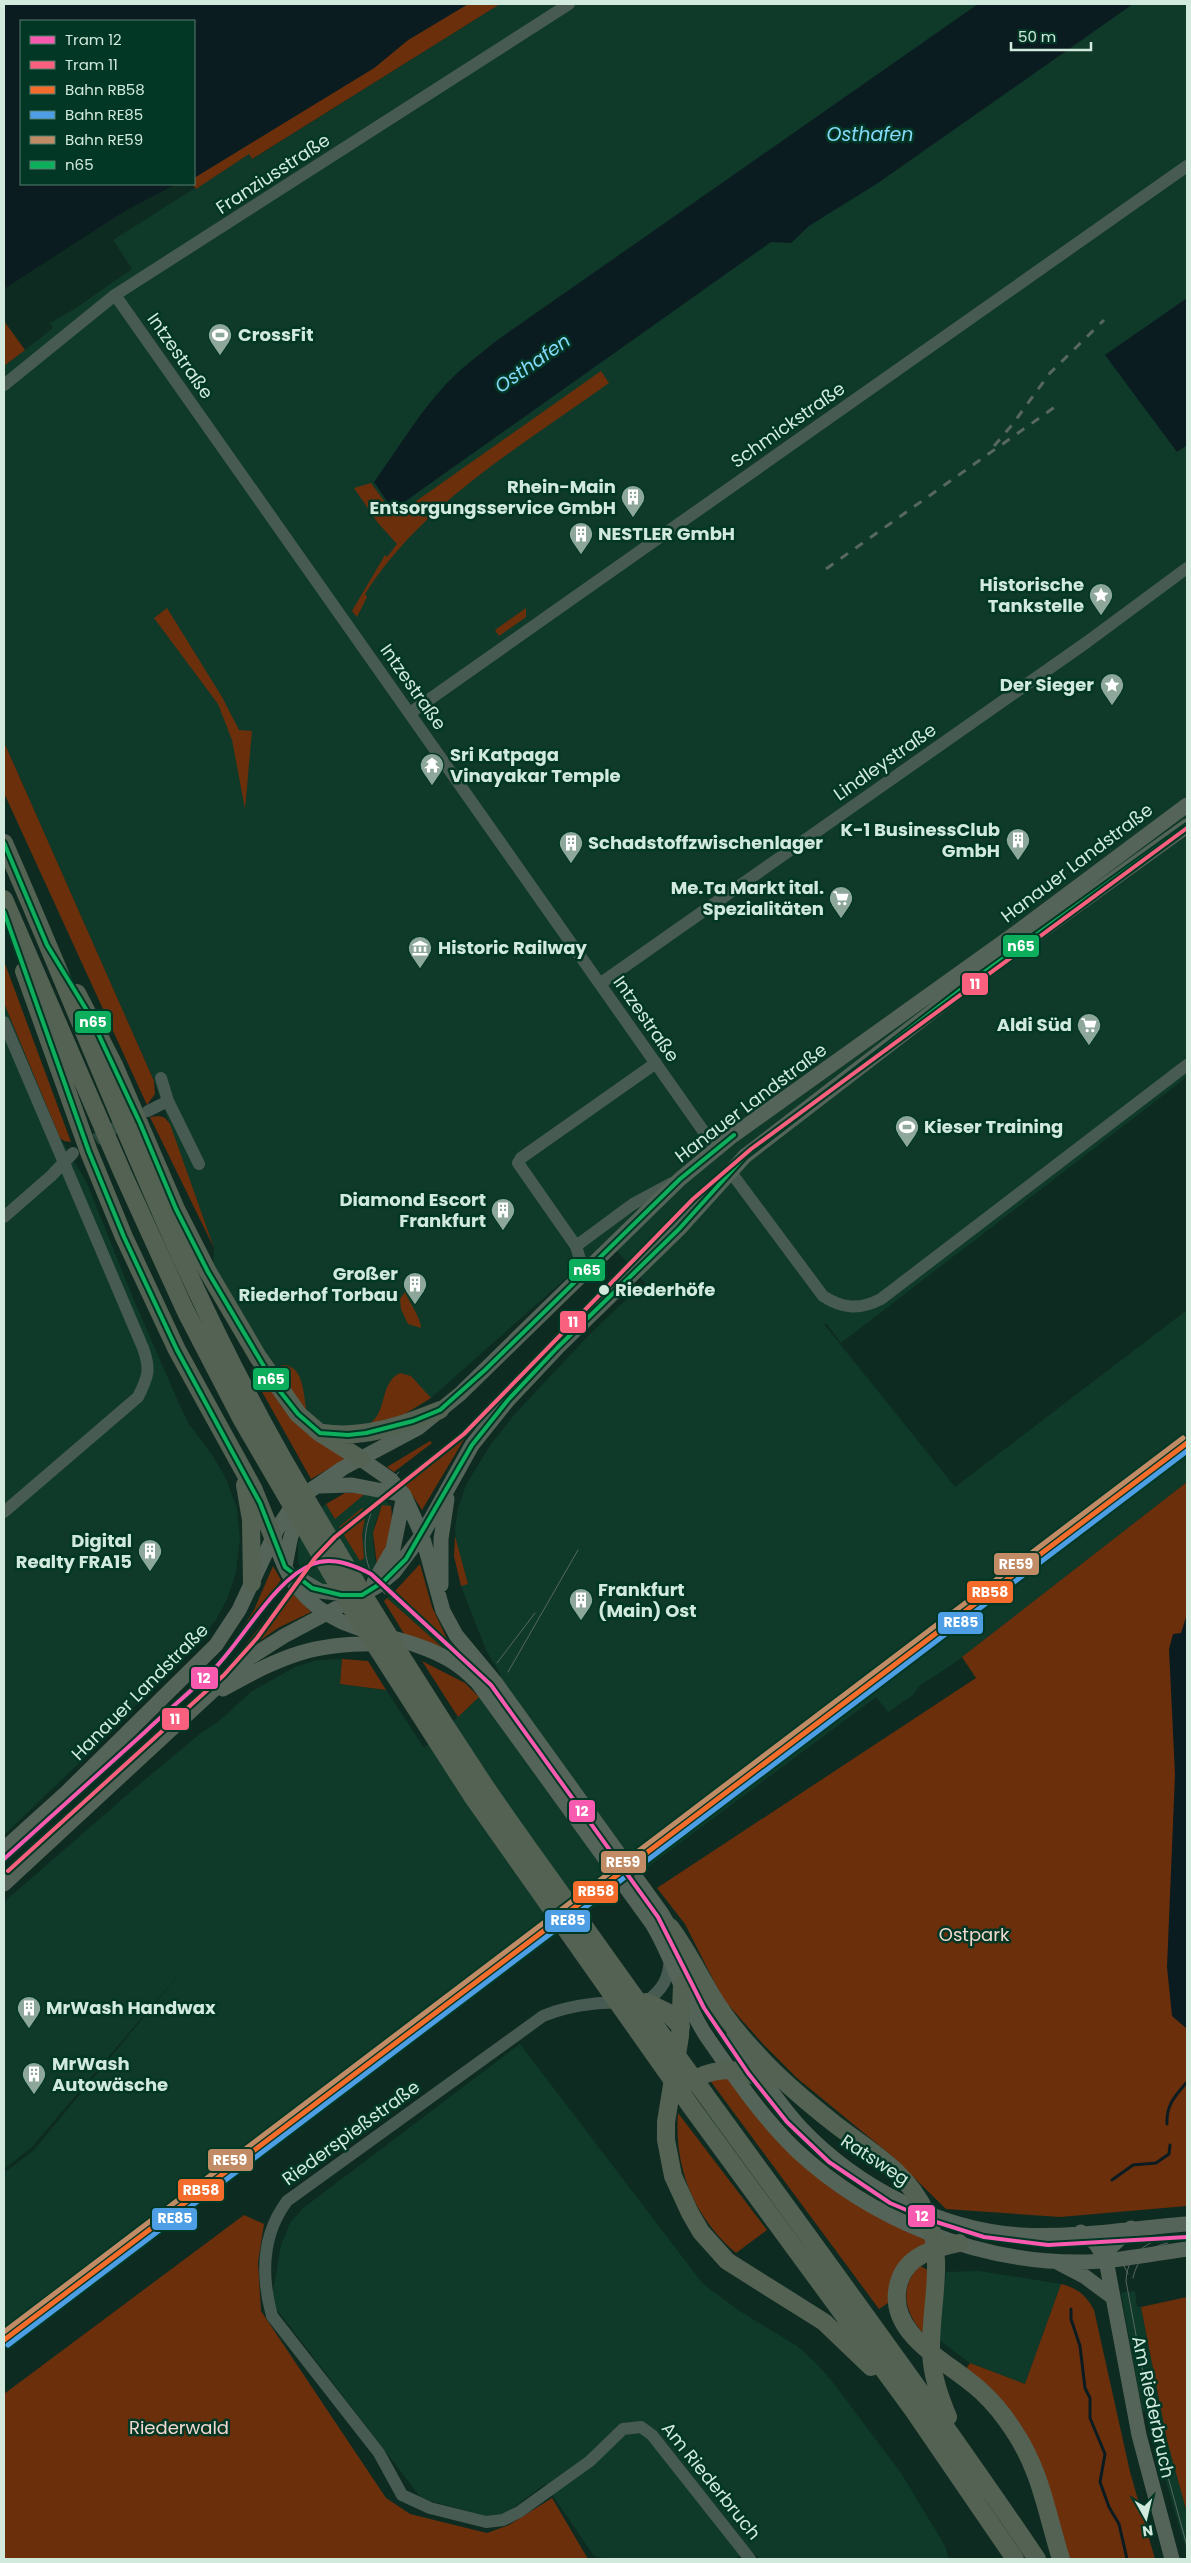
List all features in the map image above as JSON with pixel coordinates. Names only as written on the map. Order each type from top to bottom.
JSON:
[{"type":"highway","points":[[4,843],[227,1374]]},
{"type":"highway","points":[[4,899],[157,1252],[227,1374],[352,1609],[472,1796],[698,2103],[1016,2559]]},
{"type":"highway","points":[[4,912],[65,1087],[111,1207],[173,1342],[260,1503],[273,1537]]},
{"type":"highway","points":[[48,945],[89,1014],[129,1098],[176,1208],[208,1272],[275,1385],[298,1414],[320,1433],[361,1459]]},
{"type":"highway","points":[[320,1433],[348,1435],[366,1433],[413,1421],[440,1410]]},
{"type":"highway","points":[[218,1426],[243,1478],[246,1491],[252,1528],[252,1583]]},
{"type":"highway","points":[[661,1921],[685,1948],[716,2003],[739,2033],[775,2073],[835,2124],[890,2165],[902,2176],[917,2196],[929,2221],[938,2272],[931,2349],[937,2389],[958,2443]]},
{"type":"highway","points":[[682,1985],[681,2026],[668,2110],[666,2140],[673,2176],[690,2213],[714,2247],[741,2271],[788,2297],[824,2322],[913,2410]]},
{"type":"highway","points":[[646,2002],[667,2012],[681,2026]]},
{"type":"highway","points":[[668,2110],[683,2086],[693,2079],[717,2070],[732,2070],[753,2074],[765,2082]]},
{"type":"highway","points":[[698,2103],[836,2273],[958,2443],[1037,2559]]},
{"type":"highway","points":[[959,2243],[932,2250],[917,2257],[910,2264],[900,2278],[897,2288],[902,2321],[915,2338],[982,2391],[996,2405],[1018,2437],[1039,2477],[1061,2559]]},
{"type":"main road","name":"Hanauer Landstraße","points":[[4,1849],[67,1792],[210,1652],[229,1628],[273,1537],[288,1511],[310,1490],[361,1459],[403,1437],[440,1410],[485,1370],[680,1179],[716,1150],[1108,866],[1187,805]]},
{"type":"main road","name":"Hanauer Landstraße","points":[[327,1615],[363,1594],[394,1572],[422,1535],[472,1446],[508,1400],[557,1348],[679,1229],[745,1156],[848,1075],[980,976],[1187,826]]},
{"type":"main road","points":[[716,1150],[730,1171]]},
{"type":"main road","points":[[361,1459],[391,1480],[404,1495],[422,1535],[444,1611],[456,1635],[490,1687],[661,1921],[670,1958],[698,2022],[780,2133],[825,2175],[886,2214],[959,2243],[1056,2262],[1106,2260],[1187,2249]]},
{"type":"main road","points":[[444,1611],[441,1539],[451,1483]]},
{"type":"main road","points":[[286,1567],[293,1524],[310,1490],[343,1484],[404,1495]]},
{"type":"main road","points":[[286,1567],[312,1588],[341,1595],[363,1594],[384,1568],[393,1549],[404,1495]]},
{"type":"main road","points":[[273,1537],[286,1567],[303,1594],[327,1615],[355,1629],[424,1648],[450,1659],[470,1675],[490,1687]]},
{"type":"main road","points":[[4,1884],[236,1669],[261,1649],[327,1615]]},
{"type":"main road","points":[[206,1698],[257,1670],[306,1650],[339,1645],[381,1644],[424,1648]]},
{"type":"main road","name":"Ratsweg","points":[[661,1921],[706,1997],[765,2082],[797,2124],[831,2155],[863,2179],[903,2201],[938,2216],[987,2230],[1029,2235],[1187,2224]]},
{"type":"main road","points":[[1106,2260],[1111,2247],[1131,2228]]},
{"type":"main road","points":[[1081,2232],[1096,2244],[1106,2260]]},
{"type":"main road","name":"Am Riederbruch","points":[[1106,2260],[1111,2296],[1139,2435],[1172,2559]]},
{"type":"main road","points":[[1056,2262],[1084,2276],[1111,2296]]},
{"type":"street","name":"Franziusstraße","points":[[4,385],[116,295],[569,4]]},
{"type":"street","name":"Schmickstraße","points":[[410,713],[1187,166]]},
{"type":"street","name":"Intzestraße","points":[[116,295],[716,1150]]},
{"type":"street","name":"Lindleystraße","points":[[600,983],[1087,642],[1187,568]]},
{"type":"street","points":[[4,1022],[143,1348],[148,1368],[148,1378],[138,1397],[4,1512]]},
{"type":"street","points":[[580,1276],[581,1263],[576,1246],[518,1163],[520,1158],[656,1063]]},
{"type":"street","points":[[730,1171],[823,1296],[833,1302],[852,1308],[869,1305],[881,1299],[1187,1065]]},
{"type":"street","points":[[161,1078],[168,1101],[199,1164]]},
{"type":"street","points":[[148,1111],[168,1101]]},
{"type":"street","points":[[4,1217],[74,1153]]},
{"type":"street","points":[[576,1246],[633,1204],[680,1179]]},
{"type":"street","points":[[646,2002],[664,1985],[669,1970],[670,1958]]},
{"type":"street","name":"Riederspießstraße","points":[[391,2476],[379,2453],[272,2316],[265,2280],[265,2260],[268,2235],[274,2221],[287,2201],[543,2016],[581,2005],[603,2002],[646,2002]]},
{"type":"street","name":"Am Riederbruch","points":[[391,2476],[402,2495],[416,2503],[476,2520],[494,2522],[518,2512],[590,2460],[623,2429],[641,2427],[652,2435],[750,2559]]},
{"type":"shaded area","name":"Osthafen","points":[[500,4],[1187,4],[1187,1077],[841,1343],[826,1323],[824,1324],[955,1487],[1187,1310],[1187,1482],[956,1662],[919,1686],[913,1695],[888,1712],[876,1697],[4,2347],[4,2173],[34,2150],[190,1961],[32,2147],[4,2169],[4,1902],[142,1782],[202,1732],[218,1722],[252,1691],[295,1667],[317,1660],[342,1659],[340,1684],[386,1690],[424,1748],[479,1697],[501,1675],[486,1650],[461,1586],[468,1583],[456,1543],[455,1529],[458,1508],[466,1485],[491,1444],[514,1415],[588,1336],[637,1289],[646,1284],[608,1241],[431,1398],[413,1410],[358,1428],[329,1426],[322,1423],[288,1392],[213,1266],[214,1248],[154,1081],[4,742],[4,366],[53,328],[50,323],[76,308],[132,269],[113,240],[249,154],[253,159]]},
{"type":"shaded area","points":[[4,1003],[60,1138],[87,1183],[133,1298],[181,1408],[189,1424],[213,1456],[227,1481],[237,1509],[240,1538],[236,1572],[228,1597],[216,1620],[199,1642],[75,1767],[4,1835]]},
{"type":"shaded area","points":[[366,1493],[383,1498],[391,1506],[382,1506],[375,1523],[373,1543],[376,1564],[371,1574],[363,1580],[323,1585],[305,1577],[298,1563],[298,1542],[313,1516],[326,1504],[335,1519]],"holes":[[[366,1513],[362,1544],[352,1517]]]},
{"type":"shaded area","points":[[395,1591],[449,1639],[474,1669],[443,1648],[387,1598]]},
{"type":"shaded area","points":[[520,2044],[703,2284],[741,2312],[797,2346],[831,2380],[901,2473],[945,2546],[949,2559],[760,2559],[749,2549],[735,2559],[607,2559],[594,2556],[545,2484],[506,2513],[498,2516],[484,2516],[421,2498],[275,2307],[272,2298],[281,2245],[290,2223],[302,2209]]},
{"type":"shaded area","points":[[979,2271],[1061,2284],[1025,2384],[970,2363],[939,2340],[946,2272]]},
{"type":"shaded area","points":[[1135,2291],[1137,2307],[1141,2307],[1167,2440],[1187,2513],[1187,2553],[1148,2411],[1143,2412],[1138,2387],[1121,2293]]},
{"type":"green space","points":[[468,4],[500,4],[252,159],[249,154],[196,189],[193,185],[195,185],[195,177],[374,68],[408,40]]},
{"type":"green space","points":[[4,321],[25,350],[4,366]]},
{"type":"green space","points":[[601,371],[609,383],[476,477],[416,531],[389,561],[365,594],[367,597],[357,617],[352,611],[385,555],[387,557],[397,544],[378,523],[354,488],[371,483],[395,516]]},
{"type":"green space","points":[[167,608],[222,697],[239,730],[252,731],[245,809],[232,740],[218,704],[154,618]]},
{"type":"green space","points":[[526,608],[526,617],[499,636],[495,630]]},
{"type":"green space","points":[[411,683],[413,685],[416,683],[422,690],[414,695],[407,686]]},
{"type":"green space","points":[[4,742],[154,1081],[155,1094],[147,1105],[4,793]]},
{"type":"green space","points":[[4,961],[71,1142],[60,1138],[4,1003]]},
{"type":"green space","points":[[159,1116],[165,1118],[170,1124],[214,1248],[150,1117]]},
{"type":"green space","points":[[405,1292],[421,1324],[421,1328],[408,1324],[401,1309],[400,1299]]},
{"type":"green space","points":[[282,1365],[290,1366],[299,1376],[307,1413],[274,1370]]},
{"type":"green space","points":[[400,1373],[411,1376],[431,1398],[403,1415],[369,1424],[379,1412],[389,1384]]},
{"type":"green space","points":[[263,1377],[282,1407],[295,1423],[347,1458],[311,1479],[256,1381]]},
{"type":"green space","points":[[470,1425],[472,1426],[422,1510],[403,1481]]},
{"type":"green space","points":[[430,1441],[432,1443],[394,1472],[387,1467]]},
{"type":"green space","name":"Ostpark","points":[[1187,1482],[1187,2206],[1060,2217],[946,2209],[892,2156],[797,2078],[764,2045],[723,1999],[685,1924],[657,1888],[976,1678],[962,1657]]},
{"type":"green space","points":[[345,1493],[366,1493],[335,1519],[326,1504]]},
{"type":"green space","points":[[382,1505],[391,1506],[391,1529],[387,1544],[377,1565],[373,1533]]},
{"type":"green space","points":[[362,1508],[366,1513],[362,1534],[364,1558],[360,1561],[339,1527]]},
{"type":"green space","points":[[455,1536],[468,1584],[461,1586],[454,1556]]},
{"type":"green space","points":[[420,1564],[432,1607],[448,1641],[395,1591]]},
{"type":"green space","points":[[273,1566],[281,1580],[248,1626],[236,1638],[254,1610]]},
{"type":"green space","points":[[289,1590],[311,1612],[278,1628],[235,1658]]},
{"type":"green space","points":[[387,1598],[443,1648],[406,1637],[384,1601]]},
{"type":"green space","points":[[342,1659],[368,1661],[386,1690],[340,1684]]},
{"type":"green space","points":[[422,1661],[465,1683],[479,1697],[458,1717]]},
{"type":"green space","points":[[729,2075],[777,2137],[927,2238],[928,2244],[906,2263],[895,2276],[891,2283],[888,2303],[879,2309],[709,2079]]},
{"type":"green space","points":[[678,2113],[767,2230],[736,2253],[709,2224],[690,2190],[679,2153]]},
{"type":"green space","name":"Riederwald","points":[[244,2215],[264,2224],[258,2262],[261,2311],[386,2498],[410,2514],[487,2533],[509,2525],[552,2498],[588,2559],[4,2559],[4,2394]]},
{"type":"green space","points":[[920,2266],[930,2271],[923,2333],[912,2317],[906,2300],[909,2283],[913,2274]]},
{"type":"green space","points":[[1061,2284],[1080,2293],[1088,2300],[1094,2310],[1130,2472],[1155,2559],[1067,2559],[1050,2495],[966,2369],[970,2363],[1025,2384]]},
{"type":"green space","points":[[1187,2297],[1187,2513],[1167,2440],[1141,2307]]},
{"type":"water","points":[[4,4],[468,4],[408,40],[374,68],[195,177],[195,20],[20,20],[20,185],[174,185],[123,212],[4,289]]},
{"type":"water","name":"Osthafen","points":[[978,4],[1133,4],[878,183],[809,226],[791,243],[771,242],[393,510],[374,482],[427,407],[446,384],[464,367],[496,341]]},
{"type":"water","points":[[1187,298],[1187,445],[1177,452],[1105,355]]},
{"type":"water","points":[[1187,1614],[1187,2029],[1172,2016],[1167,1967],[1175,1775],[1169,1649],[1173,1634],[1181,1633]]},
{"type":"waterway","points":[[1167,2124],[1170,2106],[1175,2096],[1187,2082]]},
{"type":"waterway","points":[[1112,2180],[1133,2165],[1156,2163],[1169,2154],[1170,2145]]},
{"type":"waterway","points":[[1071,2309],[1071,2319],[1080,2346],[1085,2388],[1090,2398],[1090,2418],[1105,2454],[1100,2482],[1109,2507],[1119,2524],[1127,2559]]},
{"type":"tunnel","points":[[80,1149],[129,1119]]},
{"type":"tram line","name":"11","points":[[8,1871],[224,1675],[257,1638],[315,1558],[335,1537],[464,1434],[693,1199],[751,1149],[1187,828]]},
{"type":"tram line","points":[[385,1594],[374,1579],[368,1563],[365,1547],[366,1531],[370,1515],[378,1499],[399,1472]]},
{"type":"tram line","points":[[508,1672],[578,1550]]},
{"type":"tram line","name":"12","points":[[4,1859],[215,1668],[273,1595],[286,1582],[299,1571],[320,1562],[335,1561],[350,1565],[371,1574],[491,1685],[658,1917],[704,2008],[748,2073],[787,2122],[829,2162],[890,2203],[930,2220],[984,2237],[1048,2245],[1187,2237]]},
{"type":"tram line","points":[[497,1663],[535,1613]]},
{"type":"tram line","points":[[1161,2239],[1147,2245],[1136,2254],[1129,2266],[1126,2281],[1150,2411],[1187,2546]]},
{"type":"tram line","points":[[1133,2278],[1145,2254],[1156,2247],[1168,2243]]},
{"type":"tram line","points":[[1081,2244],[1096,2246],[1109,2252],[1120,2261],[1128,2274]]},
{"type":"railway","points":[[994,446],[1050,373],[1104,320]]},
{"type":"railway","points":[[826,569],[1059,404]]},
{"type":"rail line","name":"RE59","points":[[4,2332],[1183,1438]]},
{"type":"rail line","name":"RB58","points":[[4,2340],[1187,1443]]},
{"type":"rail line","name":"RE85","points":[[8,2345],[1187,1451]]},
{"type":"transit line","name":"n65","points":[[4,912],[89,1152],[124,1237],[177,1350],[260,1503],[285,1567],[312,1588],[341,1595],[362,1595],[383,1582],[406,1559],[472,1445],[508,1400],[557,1348],[679,1229],[745,1156],[972,981],[1187,826]]},
{"type":"transit line","name":"n65","points":[[4,843],[47,945],[89,1014],[140,1123],[176,1209],[208,1272],[275,1385],[298,1414],[320,1433],[348,1435],[366,1433],[413,1421],[440,1410],[485,1370],[680,1179],[734,1135]]},
{"type":"place","name":"CrossFit","points":[[220,356]]},
{"type":"place","name":"Rhein-Main Entsorgungsservice GmbH","points":[[633,518]]},
{"type":"place","name":"NESTLER GmbH","points":[[581,555]]},
{"type":"place","name":"Historische Tankstelle","points":[[1101,616]]},
{"type":"place","name":"Der Sieger","points":[[1112,706]]},
{"type":"place","name":"Sri Katpaga Vinayakar Temple","points":[[432,786]]},
{"type":"place","name":"K-1 BusinessClub GmbH","points":[[1018,861]]},
{"type":"place","name":"Schadstoffzwischenlager","points":[[571,864]]},
{"type":"place","name":"Me.Ta Markt ital. Spezialitäten","points":[[841,919]]},
{"type":"place","name":"Historic Railway","points":[[420,969]]},
{"type":"place","name":"Aldi Süd","points":[[1089,1046]]},
{"type":"place","name":"Kieser Training","points":[[907,1148]]},
{"type":"place","name":"Diamond Escort Frankfurt","points":[[503,1231]]},
{"type":"place","name":"Riederhöfe","points":[[604,1290]]},
{"type":"place","name":"Großer Riederhof Torbau","points":[[415,1305]]},
{"type":"place","name":"Digital Realty FRA15","points":[[150,1572]]},
{"type":"place","name":"Frankfurt (Main) Ost","points":[[581,1621]]},
{"type":"place","name":"MrWash Handwax","points":[[29,2029]]},
{"type":"place","name":"MrWash Autowäsche","points":[[34,2095]]}]
